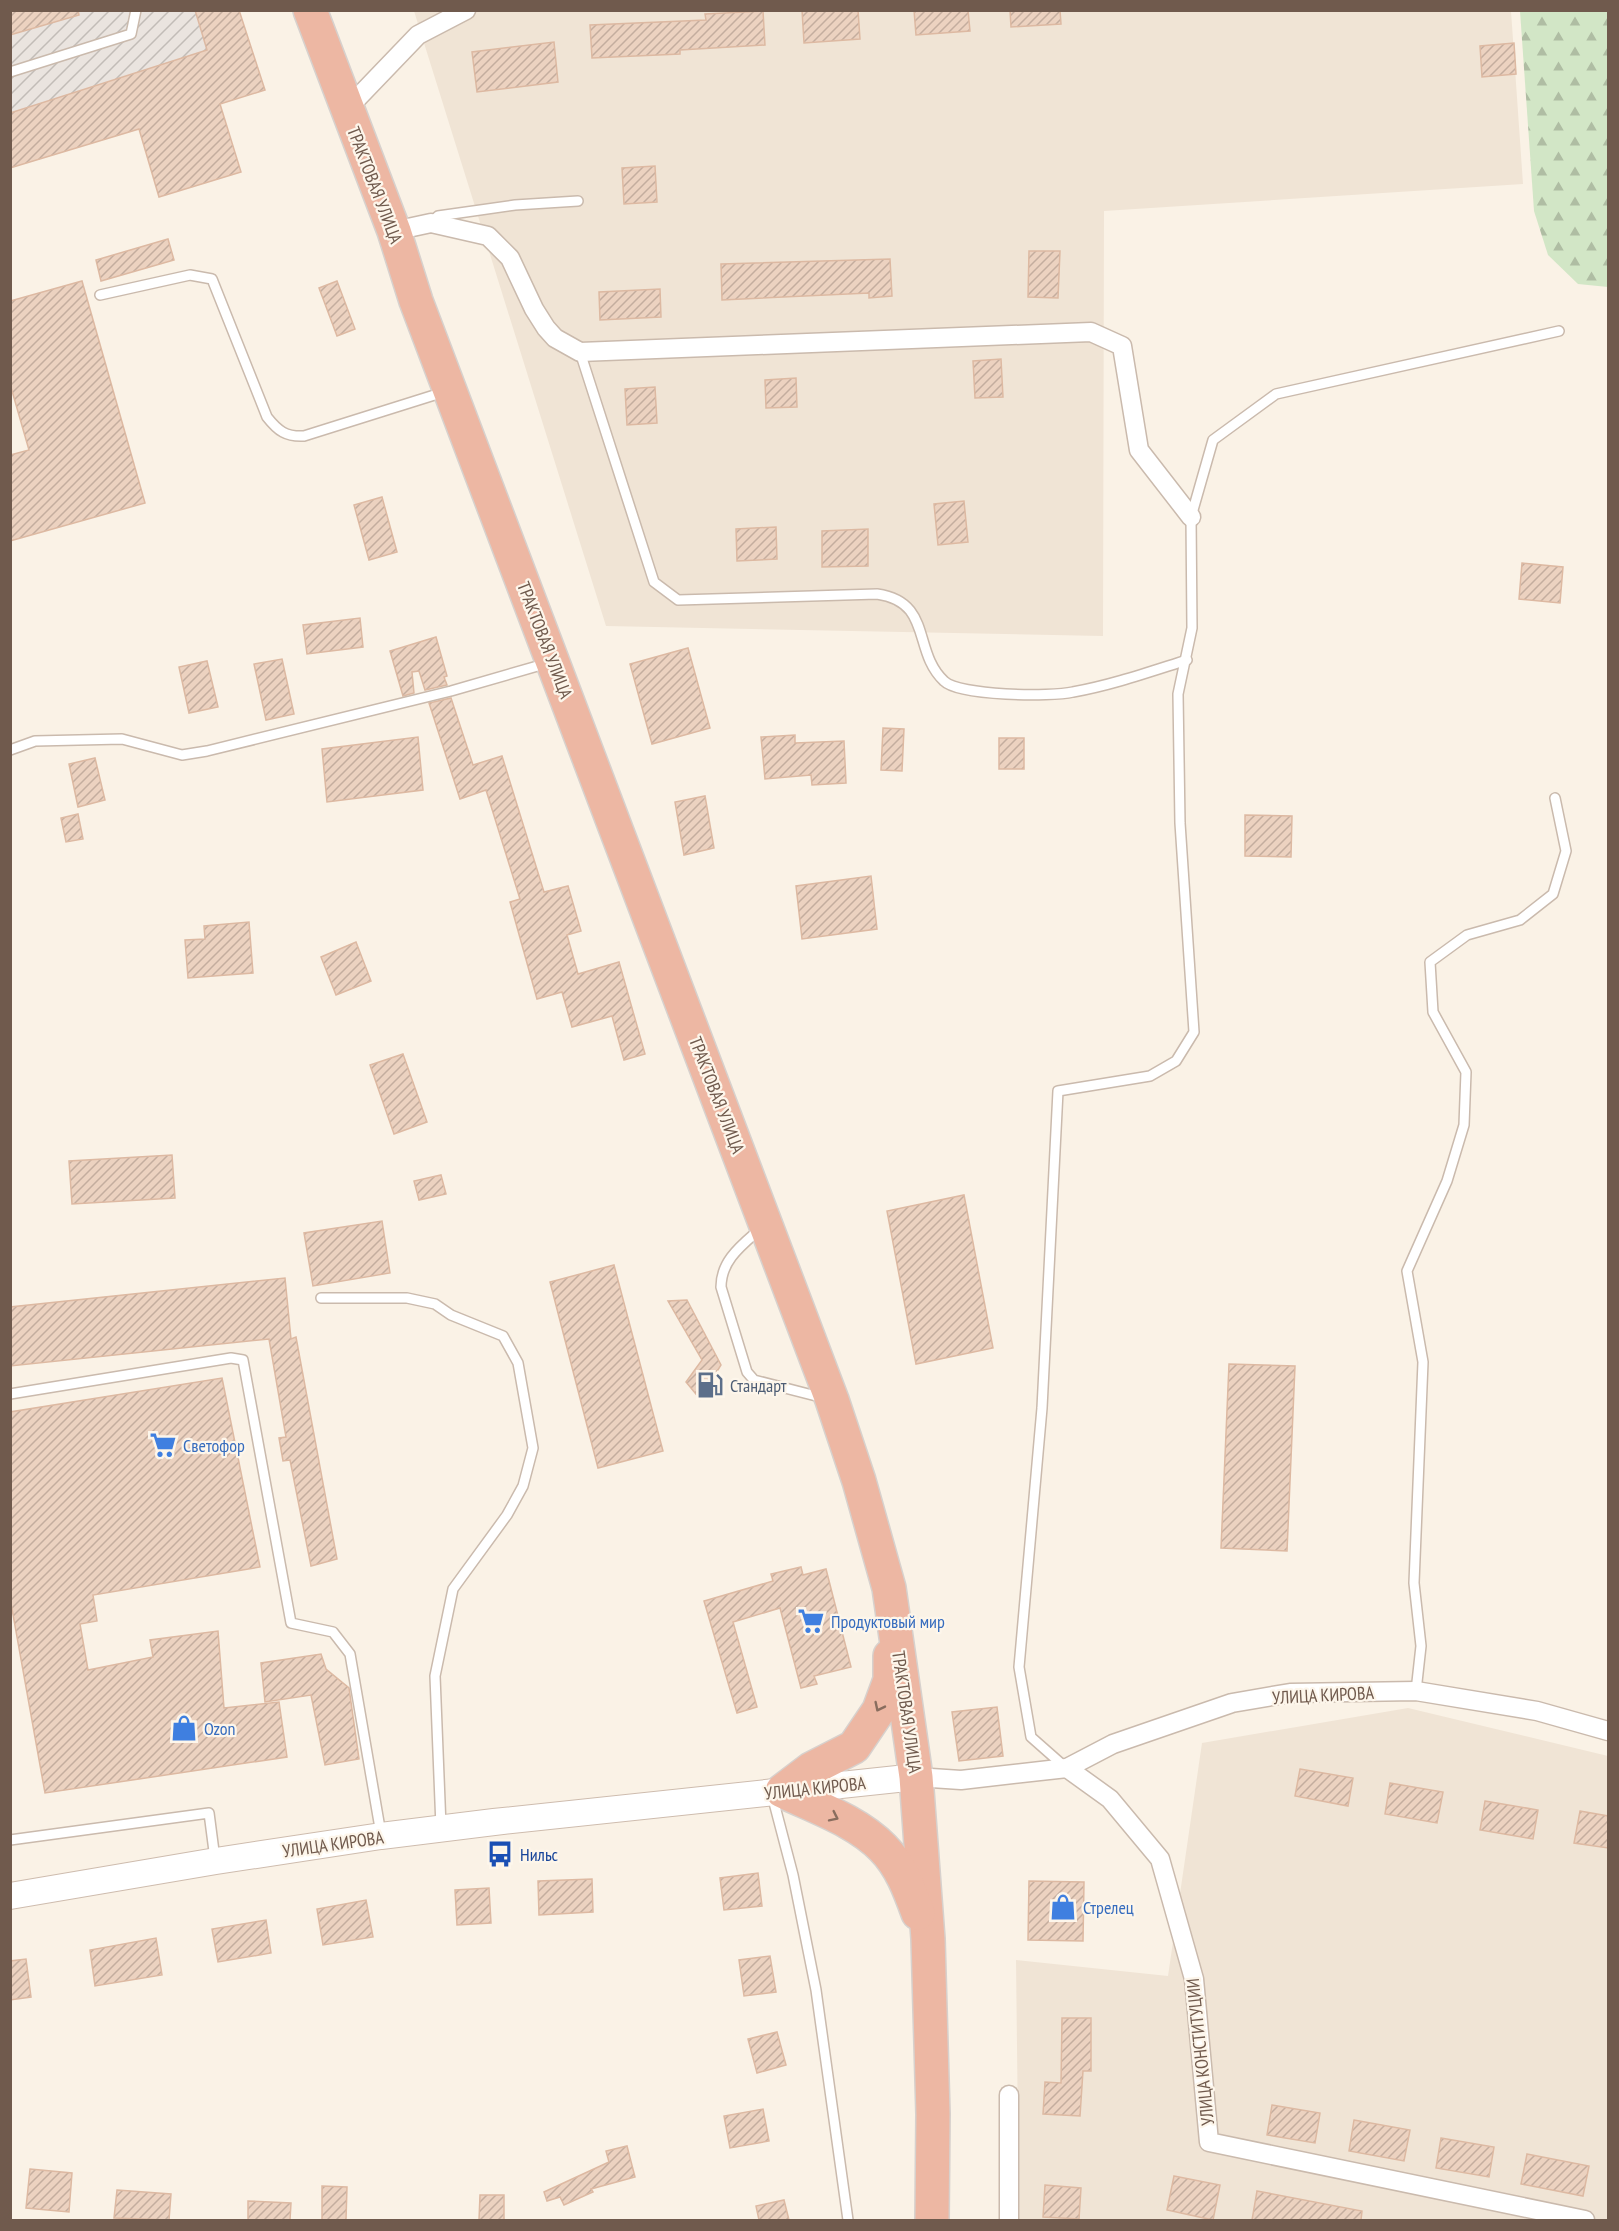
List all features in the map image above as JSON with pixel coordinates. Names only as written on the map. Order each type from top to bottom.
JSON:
[{"type":"highway","name":"ТРАКТОВАЯ УЛИЦА","points":[[310,10],[346,111],[394,231],[450,390],[766,1223],[832,1400],[859,1481],[889,1588],[916,1777],[928,1939],[933,2114],[932,2220]]},
{"type":"highway","points":[[776,1792],[811,1769],[854,1747],[879,1710],[890,1680],[889,1588]]},
{"type":"highway","points":[[776,1792],[854,1826],[884,1848],[906,1882],[928,1939]]},
{"type":"street","points":[[346,111],[418,35],[466,10]]},
{"type":"street","points":[[394,231],[431,224],[488,236],[510,258],[546,328],[555,338],[580,352],[1091,332],[1122,346],[1139,450],[1191,517]]},
{"type":"street","name":"УЛИЦА КИРОВА","points":[[10,1896],[381,1836],[916,1777],[961,1780],[1067,1768],[1113,1744],[1232,1703],[1290,1693],[1416,1691],[1538,1711],[1608,1731]]},
{"type":"street","name":"УЛИЦА КОНСТИТУЦИИ","points":[[1067,1768],[1110,1799],[1160,1859],[1194,1979],[1209,2142],[1585,2220]]},
{"type":"street","points":[[1009,2095],[1009,2220]]},
{"type":"lane","points":[[10,72],[131,34],[136,10]]},
{"type":"lane","points":[[431,224],[438,216],[515,205],[578,201]]},
{"type":"lane","points":[[100,295],[190,275],[212,279],[267,417],[278,430],[292,437],[304,436],[450,390]]},
{"type":"lane","points":[[1067,1768],[1031,1737],[1019,1667],[1042,1408],[1058,1091],[1150,1076],[1176,1061],[1194,1032],[1180,800],[1178,694],[1192,628],[1191,517],[1213,440],[1276,394],[1559,331]]},
{"type":"lane","points":[[580,352],[654,582],[678,600],[877,594],[893,596],[905,603],[914,615],[933,667],[944,682],[957,690],[974,693],[1070,693],[1187,660]]},
{"type":"lane","points":[[10,750],[35,741],[122,739],[182,755],[207,751],[451,691],[553,661]]},
{"type":"lane","points":[[1416,1691],[1421,1646],[1414,1583],[1423,1362],[1407,1271],[1446,1181],[1464,1125],[1466,1072],[1432,1012],[1430,962],[1467,935],[1520,920],[1553,894],[1566,851],[1555,798]]},
{"type":"lane","points":[[766,1223],[733,1254],[721,1276],[721,1287],[747,1372],[754,1380],[832,1400]]},
{"type":"lane","points":[[321,1298],[407,1298],[435,1304],[451,1315],[503,1336],[518,1363],[533,1448],[523,1486],[507,1515],[453,1589],[435,1676],[441,1829]]},
{"type":"lane","points":[[10,1394],[231,1359],[243,1360],[291,1623],[333,1632],[350,1654],[381,1836]]},
{"type":"lane","points":[[776,1792],[816,1990],[848,2220]]},
{"type":"lane","points":[[10,1840],[209,1814],[216,1861]]},
{"type":"shaded area","points":[[11,11],[239,11],[265,90],[11,168]]},
{"type":"shaded area","points":[[414,11],[1511,11],[1523,184],[1104,211],[1103,636],[606,626]]},
{"type":"shaded area","points":[[1408,1708],[1608,1756],[1608,2220],[1019,2220],[1016,1960],[1168,1976],[1202,1743]]},
{"type":"green space","points":[[1520,11],[1608,11],[1608,287],[1578,284],[1548,255],[1534,211]]},
{"type":"building","points":[[10,10],[78,10],[79,15],[10,35]]},
{"type":"building","points":[[195,10],[239,10],[265,90],[220,104],[241,172],[159,197],[139,129],[10,168],[10,113],[207,50]]},
{"type":"building","points":[[802,10],[858,10],[860,39],[804,43]]},
{"type":"building","points":[[914,10],[968,10],[970,31],[916,35]]},
{"type":"building","points":[[1010,10],[1060,10],[1061,24],[1011,27]]},
{"type":"building","points":[[763,11],[765,45],[680,50],[680,54],[592,58],[590,25],[706,20],[705,14]]},
{"type":"building","points":[[554,42],[558,82],[477,92],[472,52]]},
{"type":"building","points":[[1514,43],[1516,74],[1482,77],[1480,46]]},
{"type":"building","points":[[655,166],[657,202],[624,204],[622,168]]},
{"type":"building","points":[[168,239],[174,260],[101,281],[96,260]]},
{"type":"building","points":[[1029,251],[1060,251],[1058,298],[1028,297]]},
{"type":"building","points":[[890,259],[892,296],[869,298],[869,293],[722,300],[721,264]]},
{"type":"building","points":[[82,281],[145,503],[10,541],[10,455],[29,450],[10,384],[10,301]]},
{"type":"building","points":[[337,281],[355,329],[337,336],[319,288]]},
{"type":"building","points":[[660,289],[661,317],[600,320],[599,292]]},
{"type":"building","points":[[1001,359],[1003,397],[975,398],[973,361]]},
{"type":"building","points":[[796,378],[797,407],[766,408],[765,380]]},
{"type":"building","points":[[655,387],[657,423],[627,425],[625,389]]},
{"type":"building","points":[[382,497],[397,552],[369,560],[354,505]]},
{"type":"building","points":[[964,501],[968,542],[938,545],[934,504]]},
{"type":"building","points":[[776,527],[777,559],[737,561],[736,529]]},
{"type":"building","points":[[868,529],[868,566],[822,567],[822,531]]},
{"type":"building","points":[[1522,563],[1563,567],[1560,603],[1519,599]]},
{"type":"building","points":[[360,618],[363,647],[307,654],[303,625]]},
{"type":"building","points":[[436,637],[447,676],[444,677],[447,685],[425,690],[419,671],[412,672],[414,693],[403,696],[390,651]]},
{"type":"building","points":[[688,648],[710,728],[652,744],[630,664]]},
{"type":"building","points":[[282,659],[294,714],[266,720],[254,664]]},
{"type":"building","points":[[207,661],[218,707],[189,713],[179,667]]},
{"type":"building","points":[[451,698],[473,765],[502,756],[544,892],[568,886],[581,931],[567,935],[578,974],[619,962],[645,1054],[624,1060],[612,1016],[572,1027],[562,992],[537,999],[510,902],[520,899],[486,790],[460,799],[429,703]]},
{"type":"building","points":[[883,728],[904,729],[902,771],[881,770]]},
{"type":"building","points":[[795,735],[795,743],[844,741],[846,783],[812,785],[811,775],[765,779],[761,737]]},
{"type":"building","points":[[418,737],[423,790],[327,802],[322,749]]},
{"type":"building","points":[[999,738],[1024,738],[1024,769],[999,769]]},
{"type":"building","points":[[95,758],[105,800],[78,807],[69,764]]},
{"type":"building","points":[[705,796],[714,848],[684,855],[675,802]]},
{"type":"building","points":[[78,814],[83,839],[66,842],[61,818]]},
{"type":"building","points":[[1245,815],[1292,816],[1291,857],[1245,856]]},
{"type":"building","points":[[871,876],[877,929],[802,939],[796,886]]},
{"type":"building","points":[[249,922],[253,973],[188,978],[185,940],[205,939],[204,926]]},
{"type":"building","points":[[356,942],[371,981],[336,995],[321,957]]},
{"type":"building","points":[[403,1054],[427,1122],[394,1134],[370,1065]]},
{"type":"building","points":[[172,1155],[175,1198],[72,1204],[69,1161]]},
{"type":"building","points":[[441,1175],[446,1194],[419,1200],[414,1181]]},
{"type":"building","points":[[964,1195],[993,1348],[916,1364],[887,1211]]},
{"type":"building","points":[[382,1221],[390,1273],[313,1286],[304,1233]]},
{"type":"building","points":[[614,1265],[663,1451],[598,1468],[550,1282]]},
{"type":"building","points":[[285,1278],[291,1339],[296,1337],[337,1559],[311,1566],[290,1460],[283,1461],[279,1438],[286,1437],[269,1339],[10,1366],[10,1307]]},
{"type":"building","points":[[687,1300],[721,1365],[700,1399],[686,1382],[702,1360],[668,1301]]},
{"type":"building","points":[[1229,1364],[1295,1366],[1287,1551],[1221,1548]]},
{"type":"building","points":[[222,1378],[260,1567],[93,1595],[97,1621],[80,1624],[88,1670],[153,1657],[150,1640],[218,1631],[224,1708],[279,1702],[287,1757],[45,1793],[10,1598],[10,1412]]},
{"type":"building","name":"Продуктовый мир","points":[[801,1567],[803,1575],[826,1569],[851,1667],[814,1676],[817,1684],[801,1688],[780,1608],[733,1622],[757,1707],[737,1713],[704,1601],[773,1581],[771,1574]]},
{"type":"building","points":[[321,1654],[326,1669],[349,1688],[359,1759],[325,1765],[311,1695],[265,1702],[261,1663]]},
{"type":"building","points":[[997,1707],[1003,1756],[959,1761],[952,1712]]},
{"type":"building","points":[[1300,1769],[1353,1778],[1348,1806],[1295,1796]]},
{"type":"building","points":[[1390,1783],[1443,1792],[1437,1823],[1385,1814]]},
{"type":"building","points":[[1485,1801],[1538,1810],[1533,1839],[1480,1830]]},
{"type":"building","points":[[1580,1811],[1608,1816],[1608,1848],[1574,1843]]},
{"type":"building","points":[[758,1873],[762,1906],[724,1910],[720,1878]]},
{"type":"building","points":[[592,1879],[593,1912],[539,1915],[538,1881]]},
{"type":"building","points":[[1029,1881],[1084,1882],[1083,1941],[1028,1940]]},
{"type":"building","points":[[489,1888],[491,1923],[457,1925],[455,1890]]},
{"type":"building","points":[[366,1900],[373,1937],[323,1945],[317,1909]]},
{"type":"building","points":[[266,1920],[271,1953],[218,1962],[212,1929]]},
{"type":"building","points":[[156,1938],[162,1975],[95,1986],[90,1950]]},
{"type":"building","points":[[770,1956],[776,1992],[744,1996],[739,1960]]},
{"type":"building","points":[[26,1959],[31,1997],[10,2000],[10,1961]]},
{"type":"building","points":[[1062,2018],[1091,2018],[1091,2071],[1083,2071],[1080,2116],[1043,2114],[1045,2082],[1061,2083]]},
{"type":"building","points":[[777,2032],[786,2065],[757,2073],[748,2039]]},
{"type":"building","points":[[1272,2105],[1320,2113],[1315,2143],[1267,2135]]},
{"type":"building","points":[[763,2109],[769,2141],[730,2148],[724,2116]]},
{"type":"building","points":[[1354,2120],[1410,2130],[1404,2161],[1349,2151]]},
{"type":"building","points":[[1441,2138],[1494,2147],[1489,2177],[1436,2168]]},
{"type":"building","points":[[627,2146],[635,2177],[591,2189],[593,2192],[564,2205],[560,2197],[547,2201],[544,2192],[609,2162],[606,2151]]},
{"type":"building","points":[[1527,2154],[1589,2166],[1583,2196],[1521,2184]]},
{"type":"building","points":[[30,2169],[72,2173],[69,2212],[26,2208]]},
{"type":"building","points":[[1174,2176],[1220,2185],[1213,2220],[1167,2210]]},
{"type":"building","points":[[1045,2185],[1081,2188],[1079,2219],[1043,2217]]},
{"type":"building","points":[[322,2186],[347,2187],[346,2220],[322,2220]]},
{"type":"building","points":[[117,2190],[171,2194],[169,2220],[114,2218]]},
{"type":"building","points":[[1257,2191],[1362,2211],[1361,2220],[1252,2220]]},
{"type":"building","points":[[480,2195],[504,2195],[504,2220],[479,2220]]},
{"type":"building","points":[[784,2200],[789,2220],[759,2220],[756,2206]]},
{"type":"building","points":[[248,2201],[291,2203],[290,2220],[248,2220]]},
{"type":"place","name":"Стандарт","points":[[710,1385]]},
{"type":"place","name":"Светофор","points":[[163,1445]]},
{"type":"place","name":"Продуктовый мир","points":[[811,1621]]},
{"type":"place","name":"Ozon","points":[[184,1728]]},
{"type":"place","name":"Нильс","points":[[500,1854]]},
{"type":"place","name":"Стрелец","points":[[1063,1907]]}]
